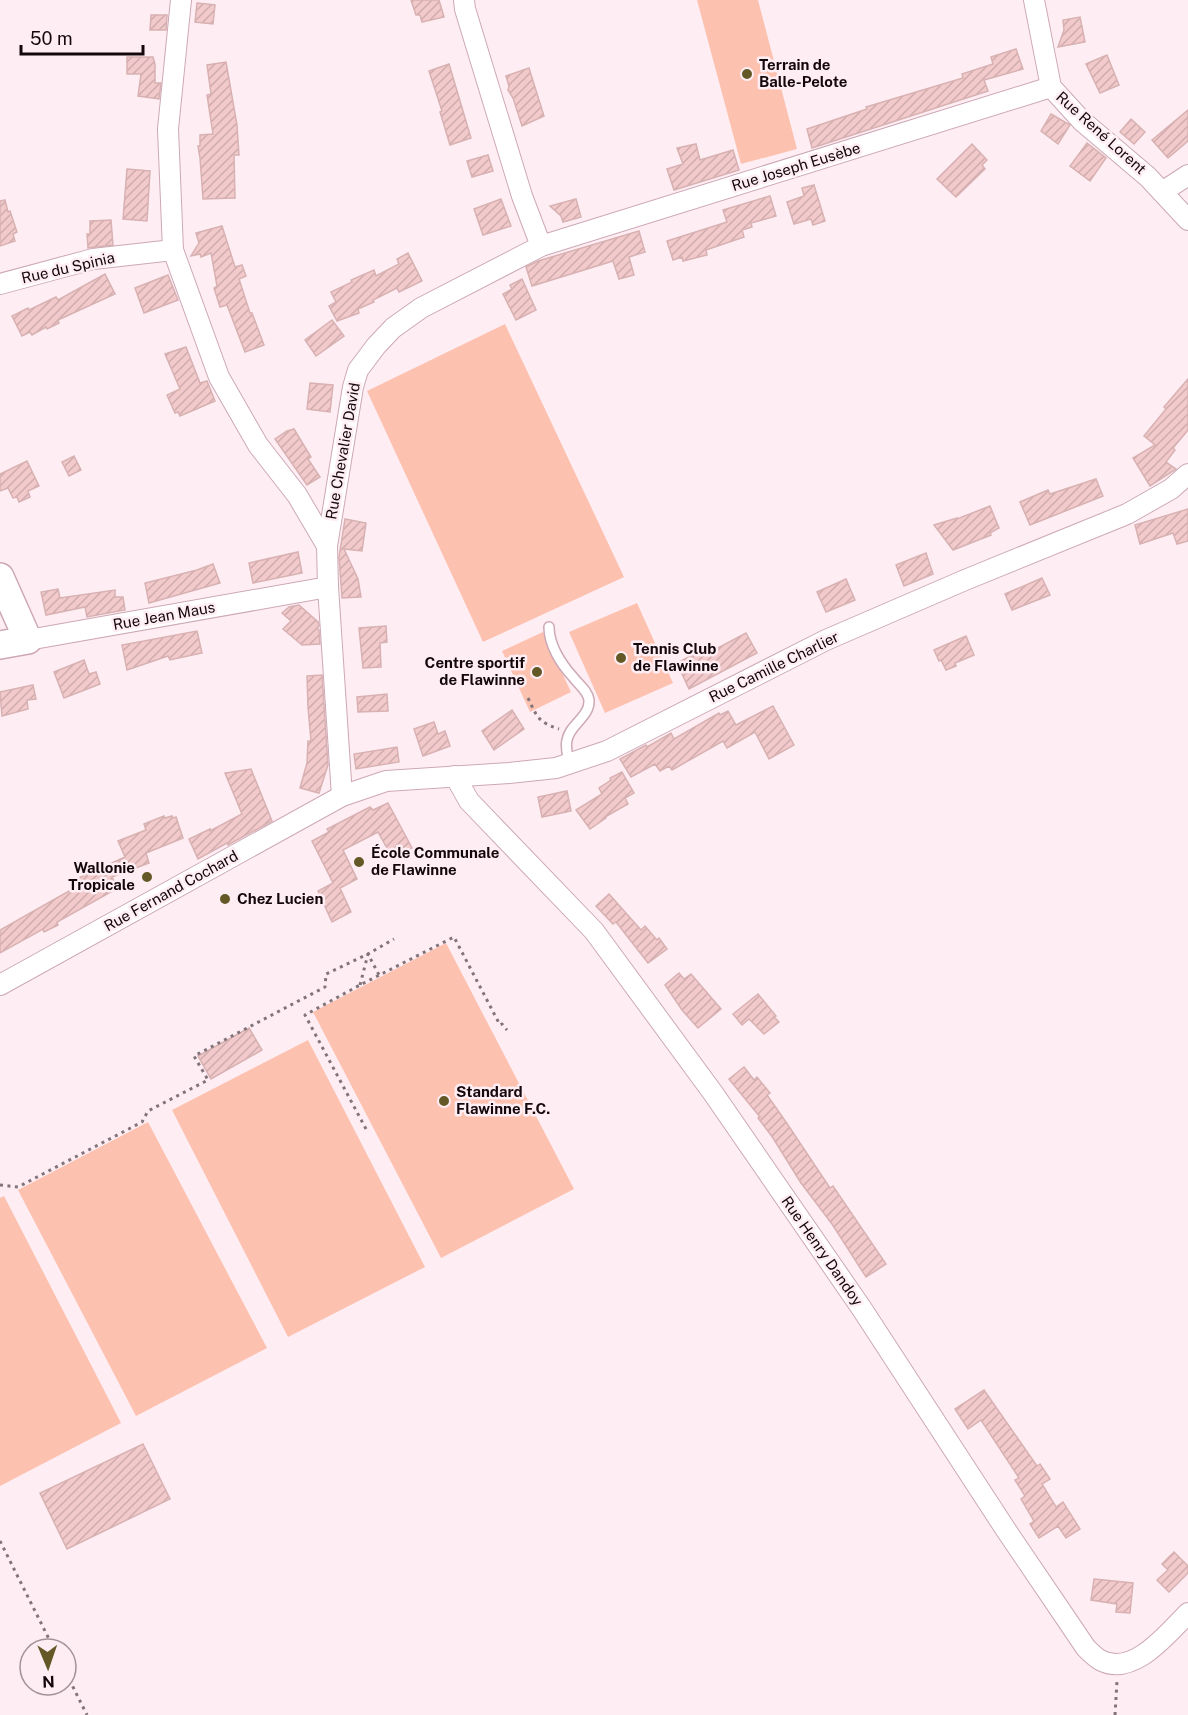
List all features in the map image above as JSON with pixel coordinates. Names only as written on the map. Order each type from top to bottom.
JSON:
[{"type":"street","points":[[181,0],[168,129],[173,250],[219,377],[258,445],[297,495],[327,546]]},
{"type":"street","points":[[464,0],[522,196],[541,246]]},
{"type":"street","name":"Rue René Lorent","points":[[1034,0],[1051,87],[1082,121],[1148,177],[1188,220]]},
{"type":"street","name":"Rue Joseph Eusèbe","points":[[541,246],[1051,87]]},
{"type":"street","points":[[1162,192],[1188,175]]},
{"type":"street","name":"Rue Chevalier David","points":[[342,796],[327,546],[353,387],[358,370],[393,328],[421,308],[541,246]]},
{"type":"street","name":"Rue du Spinia","points":[[0,284],[93,259],[173,250]]},
{"type":"street","name":"Rue Camille Charlier","points":[[342,796],[386,781],[556,768],[607,751],[826,640],[964,580],[1127,514],[1171,489],[1188,474]]},
{"type":"street","points":[[0,577],[28,640]]},
{"type":"street","name":"Rue Jean Maus","points":[[0,645],[328,586]]},
{"type":"street","name":"Rue Henry Dandoy","points":[[454,776],[469,801],[594,931],[713,1093],[855,1299],[1086,1648],[1101,1660],[1118,1664]]},
{"type":"street","name":"Rue Fernand Cochard","points":[[0,985],[342,796]]},
{"type":"street","points":[[1118,1664],[1132,1661],[1147,1653],[1188,1613]]},
{"type":"lane","points":[[549,627],[549,636],[564,666],[587,694],[589,702],[586,713],[569,732],[566,748],[569,764]]},
{"type":"path","points":[[528,698],[537,719],[544,724],[569,732]]},
{"type":"path","points":[[366,1129],[305,1015],[454,937],[500,1025],[502,1024],[507,1030]]},
{"type":"path","points":[[0,1185],[18,1186],[142,1122],[148,1111],[208,1080],[194,1056],[325,987],[326,974],[394,939]]},
{"type":"path","points":[[368,954],[379,975]]},
{"type":"path","points":[[360,985],[368,954]]},
{"type":"path","points":[[0,1541],[48,1637]]},
{"type":"path","points":[[1115,1715],[1118,1664]]},
{"type":"path","points":[[78,1697],[87,1715]]},
{"type":"shaded area","name":"Terrain de Balle-Pelote","points":[[697,0],[758,0],[797,149],[741,164]]},
{"type":"shaded area","points":[[505,324],[624,577],[483,642],[367,391]]},
{"type":"shaded area","name":"Tennis Club de Flawinne","points":[[637,603],[673,683],[605,713],[569,632]]},
{"type":"shaded area","name":"Centre sportif de Flawinne","points":[[543,632],[571,692],[530,712],[502,651]]},
{"type":"shaded area","name":"Standard Flawinne F.C.","points":[[446,943],[574,1189],[441,1258],[313,1012]]},
{"type":"shaded area","points":[[308,1040],[425,1267],[288,1337],[172,1110]]},
{"type":"shaded area","points":[[148,1122],[267,1348],[136,1416],[18,1190]]},
{"type":"shaded area","points":[[4,1196],[121,1423],[0,1486],[0,1198]]},
{"type":"building","points":[[411,0],[439,0],[444,17],[422,22],[420,15],[416,15]]},
{"type":"building","points":[[197,3],[215,5],[213,24],[195,22]]},
{"type":"building","points":[[151,15],[167,15],[166,30],[150,30]]},
{"type":"building","points":[[1080,17],[1085,42],[1058,47],[1064,30],[1063,20]]},
{"type":"building","points":[[1016,49],[1023,69],[984,80],[988,91],[812,148],[807,129],[867,109],[866,107],[963,78],[962,74],[993,64],[991,57]]},
{"type":"building","points":[[1107,55],[1119,85],[1100,93],[1086,64]]},
{"type":"building","points":[[127,57],[153,57],[155,83],[161,83],[159,99],[138,96],[141,74],[127,74]]},
{"type":"building","points":[[226,62],[237,125],[239,155],[234,155],[235,198],[203,199],[198,146],[200,146],[200,135],[213,134],[207,95],[211,94],[207,65]]},
{"type":"building","points":[[449,64],[471,138],[450,145],[429,71]]},
{"type":"building","points":[[529,68],[544,116],[522,126],[508,90],[506,76]]},
{"type":"building","points":[[1188,110],[1188,141],[1168,158],[1152,140]]},
{"type":"building","points":[[1051,114],[1070,125],[1058,144],[1041,131]]},
{"type":"building","points":[[1131,119],[1145,132],[1134,144],[1120,132]]},
{"type":"building","points":[[1087,143],[1106,158],[1090,181],[1070,166]]},
{"type":"building","points":[[696,144],[700,160],[733,150],[739,170],[674,190],[667,169],[683,164],[677,148]]},
{"type":"building","points":[[972,144],[987,160],[982,165],[985,169],[956,197],[937,179]]},
{"type":"building","points":[[488,155],[493,171],[472,177],[467,161]]},
{"type":"building","points":[[127,169],[150,171],[147,221],[123,219]]},
{"type":"building","points":[[814,185],[825,221],[813,225],[811,219],[794,224],[787,202],[804,196],[802,188]]},
{"type":"building","points":[[770,196],[776,216],[751,223],[752,227],[742,230],[744,237],[706,250],[707,255],[683,261],[682,257],[673,260],[667,241],[727,222],[723,210]]},
{"type":"building","points":[[501,199],[511,226],[483,235],[474,209]]},
{"type":"building","points":[[576,199],[581,217],[563,222],[561,216],[550,206]]},
{"type":"building","points":[[5,200],[17,232],[13,234],[15,241],[0,246],[0,201]]},
{"type":"building","points":[[111,220],[113,245],[88,248],[87,234],[90,234],[90,221]]},
{"type":"building","points":[[222,226],[235,267],[242,265],[246,276],[239,279],[264,345],[245,352],[227,305],[220,307],[214,288],[217,286],[211,253],[201,257],[200,254],[191,256],[199,243],[196,233]]},
{"type":"building","points":[[639,231],[645,252],[629,257],[634,275],[619,279],[613,261],[532,286],[526,267],[538,261]]},
{"type":"building","points":[[408,253],[422,281],[399,292],[397,288],[358,309],[359,313],[337,321],[329,306],[336,302],[331,292],[374,270],[376,276],[399,264],[397,259]]},
{"type":"building","points":[[105,274],[115,294],[58,320],[59,323],[47,329],[46,327],[32,335],[30,332],[22,336],[12,316],[56,297],[58,300]]},
{"type":"building","points":[[168,275],[178,300],[144,313],[135,288]]},
{"type":"building","points":[[522,279],[536,310],[516,320],[503,294],[512,289],[510,285]]},
{"type":"building","points":[[332,320],[344,336],[316,356],[305,340]]},
{"type":"building","points":[[186,347],[200,383],[207,381],[215,401],[180,416],[178,412],[175,413],[167,395],[180,389],[165,354]]},
{"type":"building","points":[[1188,379],[1188,430],[1173,448],[1175,450],[1166,462],[1176,469],[1150,486],[1133,458],[1155,445],[1144,436],[1166,409],[1164,407]]},
{"type":"building","points":[[310,383],[333,385],[330,412],[307,409]]},
{"type":"building","points":[[294,429],[311,457],[308,459],[320,477],[307,485],[275,439]]},
{"type":"building","points":[[74,456],[81,470],[69,476],[62,462]]},
{"type":"building","points":[[27,461],[39,486],[28,491],[30,497],[19,502],[17,497],[13,498],[8,488],[0,491],[0,474]]},
{"type":"building","points":[[1096,479],[1103,496],[1030,525],[1020,502],[1048,490],[1050,494]]},
{"type":"building","points":[[990,506],[999,528],[990,533],[991,535],[953,550],[934,525],[957,519]]},
{"type":"building","points":[[1188,509],[1188,541],[1177,544],[1173,533],[1140,544],[1135,525]]},
{"type":"building","points":[[345,519],[366,523],[362,551],[344,549],[358,579],[361,597],[342,598],[339,557]]},
{"type":"building","points":[[298,552],[302,573],[253,583],[249,563]]},
{"type":"building","points":[[926,553],[933,574],[904,586],[896,565]]},
{"type":"building","points":[[213,564],[220,583],[149,603],[145,583]]},
{"type":"building","points":[[1042,578],[1050,595],[1012,610],[1005,594]]},
{"type":"building","points":[[846,579],[855,600],[826,612],[817,592]]},
{"type":"building","points":[[58,589],[60,598],[115,590],[115,597],[123,597],[125,610],[87,617],[85,607],[46,615],[41,592]]},
{"type":"building","points":[[299,605],[318,622],[320,644],[302,645],[283,629],[291,621],[282,613],[289,607]]},
{"type":"building","points":[[386,626],[387,642],[380,643],[381,667],[363,668],[359,628]]},
{"type":"building","points":[[197,631],[202,653],[170,660],[168,656],[127,670],[122,645]]},
{"type":"building","points":[[746,633],[757,653],[689,689],[677,663],[700,651],[703,656]]},
{"type":"building","points":[[966,636],[974,655],[955,663],[956,666],[946,670],[934,650]]},
{"type":"building","points":[[84,660],[89,674],[96,672],[100,684],[64,698],[54,672]]},
{"type":"building","points":[[322,675],[328,765],[319,793],[300,788],[307,763],[308,741],[311,741],[307,676]]},
{"type":"building","points":[[33,685],[36,699],[27,700],[28,709],[2,716],[0,692]]},
{"type":"building","points":[[387,694],[388,711],[358,712],[357,697]]},
{"type":"building","points":[[773,706],[794,745],[769,759],[755,732],[727,748],[723,741],[672,770],[669,766],[660,771],[655,764],[631,777],[620,759],[671,733],[674,739],[719,713],[720,715],[728,711],[736,725]]},
{"type":"building","points":[[512,710],[524,729],[494,750],[482,731]]},
{"type":"building","points":[[434,722],[438,734],[445,731],[450,746],[423,756],[414,729]]},
{"type":"building","points":[[397,747],[399,762],[356,769],[354,754]]},
{"type":"building","points":[[251,769],[272,821],[198,859],[189,839],[242,814],[225,773]]},
{"type":"building","points":[[622,772],[634,793],[625,798],[628,804],[590,829],[576,810],[602,794],[599,788],[611,780],[610,778]]},
{"type":"building","points":[[567,791],[571,811],[542,817],[538,797]]},
{"type":"building","points":[[388,803],[412,848],[393,859],[378,832],[343,850],[357,879],[340,888],[351,912],[332,922],[318,891],[333,883],[312,841],[329,832],[327,829],[370,807],[373,810]]},
{"type":"building","points":[[164,816],[165,818],[176,817],[183,838],[146,853],[149,863],[112,877],[118,888],[57,922],[58,925],[44,932],[43,929],[0,953],[0,930],[78,886],[75,880],[125,857],[118,841],[146,830],[144,824]]},
{"type":"building","points":[[609,894],[641,930],[645,926],[657,940],[659,938],[667,949],[648,963],[616,922],[613,924],[596,906]]},
{"type":"building","points":[[679,973],[684,979],[691,974],[721,1009],[698,1028],[665,985]]},
{"type":"building","points":[[758,994],[779,1022],[764,1034],[749,1019],[742,1025],[733,1014]]},
{"type":"building","points":[[249,1028],[262,1050],[211,1079],[198,1056]]},
{"type":"building","points":[[744,1067],[754,1080],[757,1077],[770,1093],[767,1095],[830,1188],[833,1186],[886,1264],[866,1277],[832,1224],[801,1183],[758,1118],[760,1117],[729,1079]]},
{"type":"building","points":[[984,1390],[1037,1466],[1040,1464],[1050,1479],[1042,1484],[1056,1507],[1063,1502],[1080,1529],[1066,1538],[1058,1526],[1039,1538],[1030,1524],[1034,1521],[1021,1499],[1025,1496],[1015,1480],[1019,1478],[981,1420],[968,1429],[955,1409]]},
{"type":"building","points":[[143,1444],[170,1499],[67,1549],[40,1493]]},
{"type":"building","points":[[1174,1552],[1188,1566],[1188,1573],[1169,1592],[1157,1580],[1168,1570],[1162,1564]]},
{"type":"building","points":[[1094,1579],[1133,1583],[1130,1613],[1116,1612],[1117,1604],[1091,1600]]},
{"type":"place","name":"Terrain de Balle-Pelote","points":[[747,74]]},
{"type":"place","name":"Tennis Club de Flawinne","points":[[621,658]]},
{"type":"place","name":"Centre sportif de Flawinne","points":[[537,672]]},
{"type":"place","name":"École Communale de Flawinne","points":[[359,862]]},
{"type":"place","name":"Wallonie Tropicale","points":[[147,877]]},
{"type":"place","name":"Chez Lucien","points":[[225,899]]},
{"type":"place","name":"Standard Flawinne F.C.","points":[[444,1101]]}]
